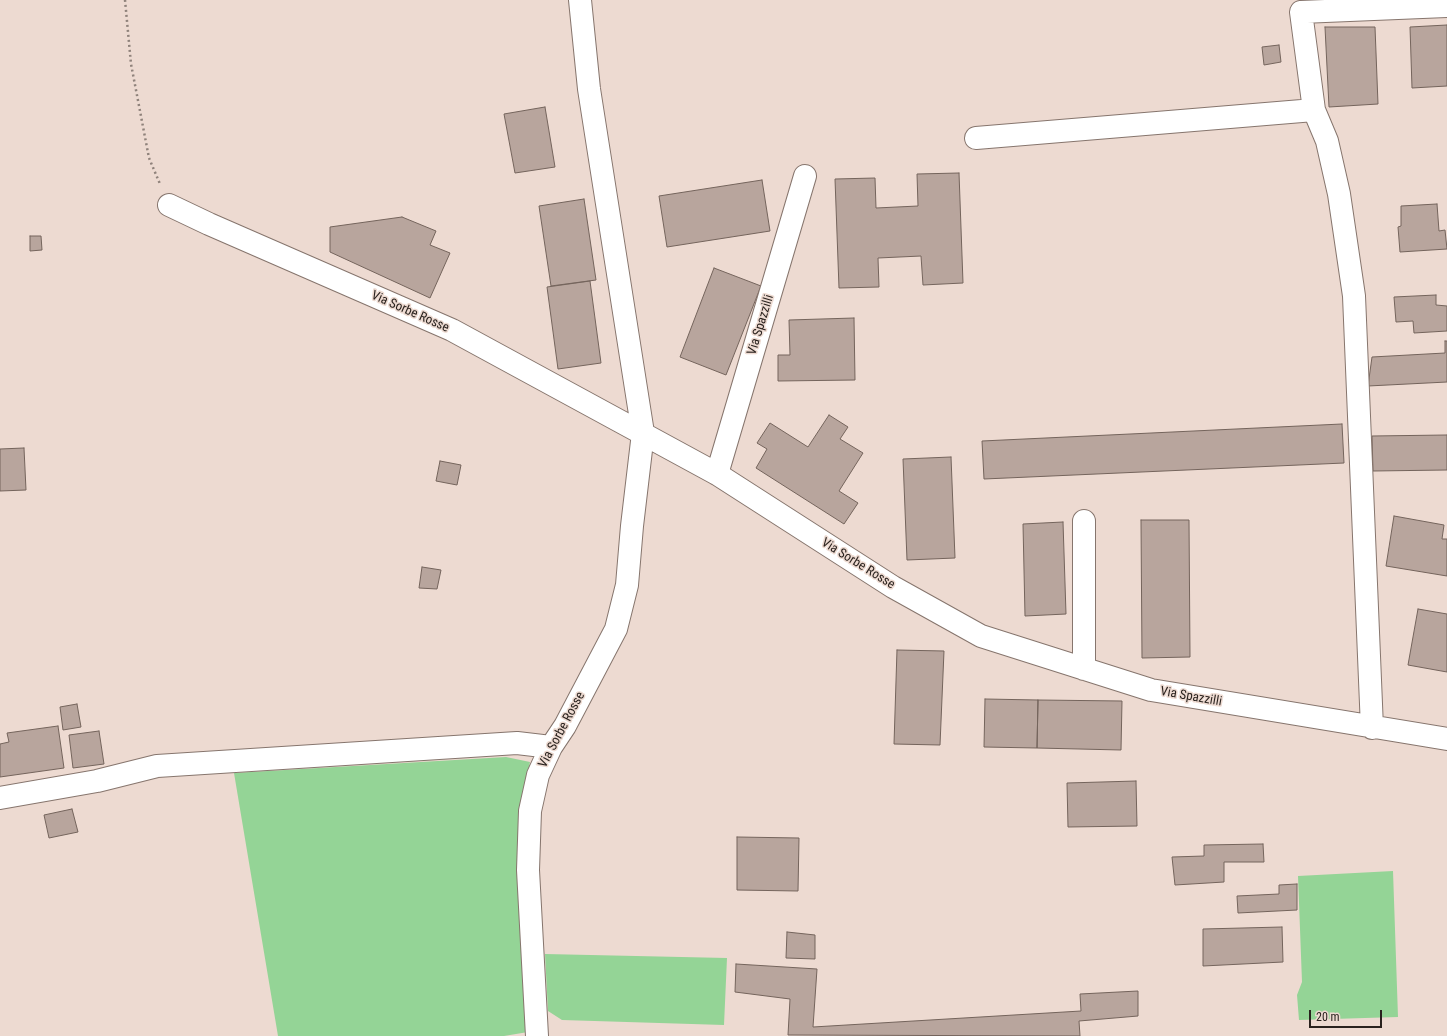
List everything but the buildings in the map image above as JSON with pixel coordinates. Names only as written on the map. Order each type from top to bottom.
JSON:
[{"type":"street","name":"Via Sorbe Rosse","points":[[537,1036],[528,870],[530,810],[538,775],[551,747],[565,726],[616,629],[627,585],[632,526],[643,433],[589,89],[580,0]]},
{"type":"street","points":[[1372,728],[1354,296],[1339,194],[1327,141],[1314,110],[1301,12],[1447,6]]},
{"type":"street","points":[[976,138],[1314,110]]},
{"type":"street","name":"Via Spazzilli","points":[[717,474],[805,176]]},
{"type":"street","name":"Via Sorbe Rosse","points":[[169,205],[209,224],[452,330],[717,474],[893,587],[981,636],[1084,669]]},
{"type":"street","points":[[1084,521],[1084,669]]},
{"type":"street","name":"Via Spazzilli","points":[[1084,669],[1151,690],[1372,728],[1447,739]]},
{"type":"street","points":[[0,798],[97,781],[157,766],[517,743],[551,747]]},
{"type":"path","points":[[125,0],[131,64],[149,158],[169,205]]},
{"type":"green space","points":[[506,757],[530,762],[519,818],[528,1032],[504,1036],[278,1036],[234,773]]},
{"type":"green space","points":[[1393,871],[1398,1017],[1299,1020],[1297,995],[1302,982],[1298,876]]},
{"type":"green space","points":[[545,954],[727,958],[724,1025],[562,1020],[548,1011]]}]
